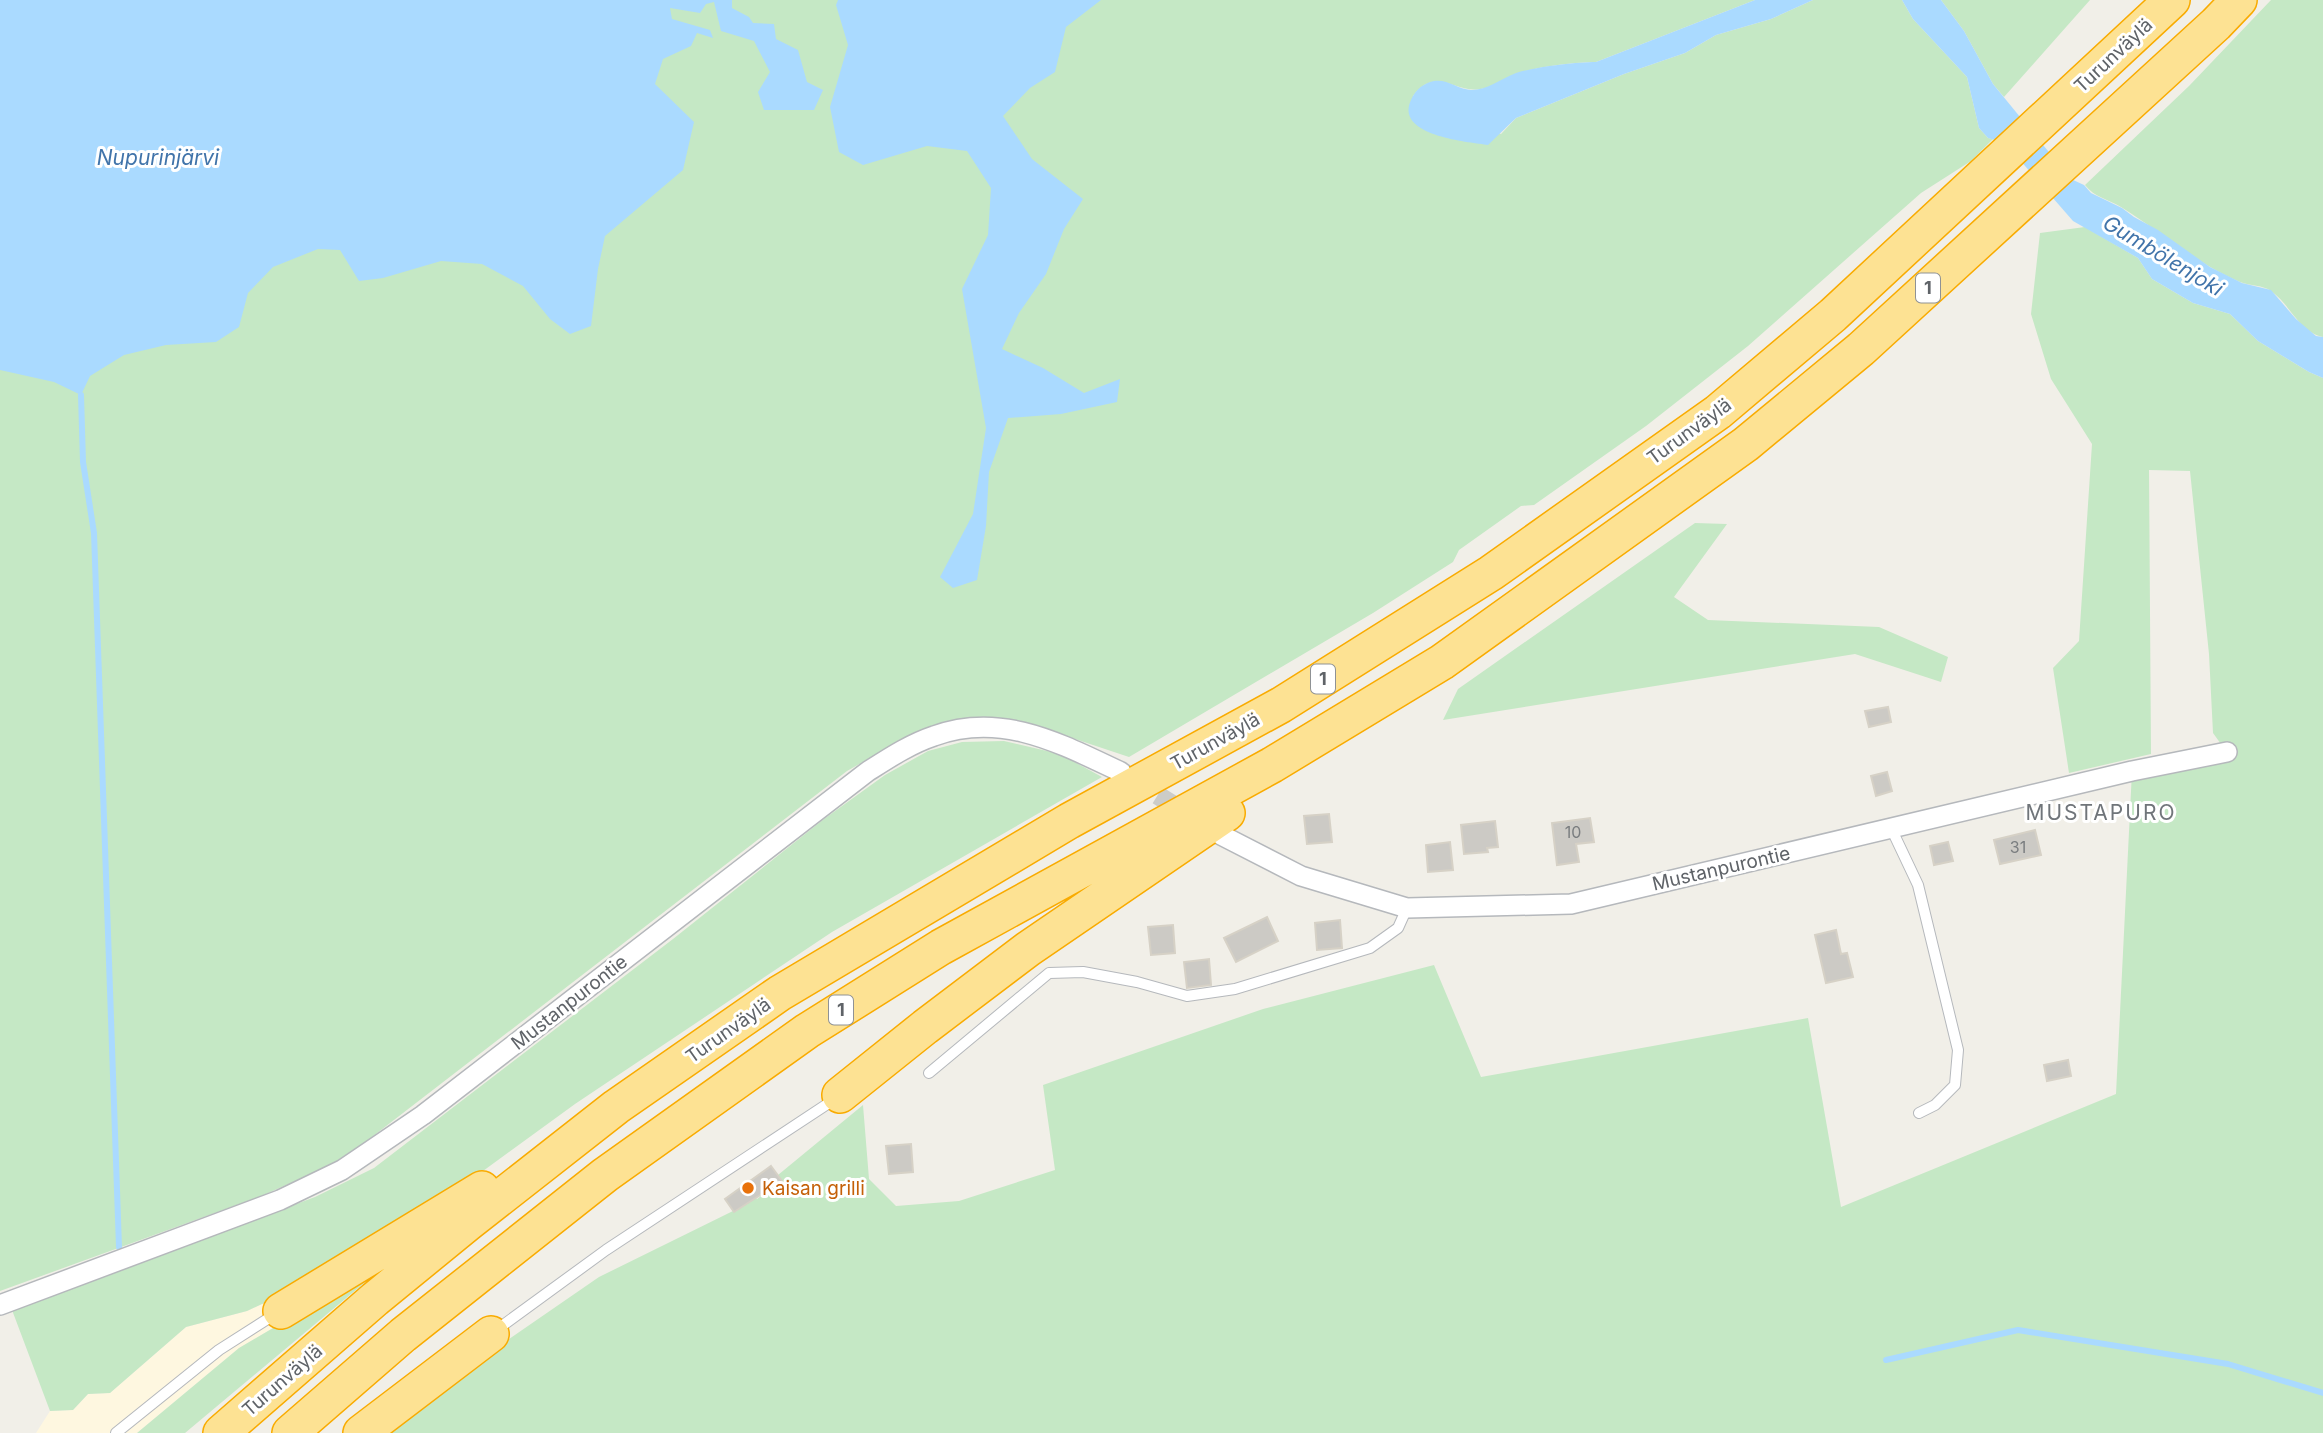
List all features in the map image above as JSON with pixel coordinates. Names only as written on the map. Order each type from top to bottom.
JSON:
[{"type":"highway","name":"Turunväylä","points":[[221,1433],[375,1299],[468,1223],[617,1108],[792,986],[1069,821],[1281,705],[1491,573],[1718,412],[1833,315],[2172,0]]},
{"type":"highway","name":"1","points":[[290,1433],[403,1335],[605,1175],[807,1031],[941,947],[1272,765],[1442,662],[1746,444],[1861,349],[2239,0]]},
{"type":"highway","points":[[840,1096],[1028,949],[1275,782],[1442,662]]},
{"type":"highway","points":[[281,1311],[617,1108]]},
{"type":"highway","points":[[361,1433],[491,1334]]},
{"type":"street","name":"Mustanpurontie","points":[[0,1305],[280,1200],[342,1170],[423,1115],[867,772],[904,749],[936,734],[978,726],[1022,730],[1052,740],[1121,772]]},
{"type":"street","name":"Mustanpurontie","points":[[1221,835],[1301,876],[1407,908],[1570,904],[2132,771],[2227,752]]},
{"type":"lane","points":[[1891,828],[1918,885],[1958,1050],[1955,1085],[1935,1105],[1919,1113]]},
{"type":"lane","points":[[929,1073],[1049,973],[1083,972],[1137,982],[1187,996],[1235,989],[1370,948],[1398,928],[1407,908]]},
{"type":"lane","points":[[491,1334],[606,1250],[840,1096]]},
{"type":"lane","points":[[116,1433],[219,1350],[281,1311]]},
{"type":"shaded area","points":[[275,1298],[285,1321],[239,1348],[137,1433],[36,1433],[50,1411],[73,1410],[88,1394],[110,1393],[186,1327],[247,1311]]},
{"type":"green space","points":[[578,0],[1755,0],[1596,62],[1534,69],[1481,89],[1463,88],[1438,81],[1421,87],[1413,96],[1501,134],[1516,118],[1624,74],[1685,53],[1716,35],[1771,19],[1813,0],[1902,0],[1913,19],[1967,77],[1979,128],[1988,138],[1993,139],[1971,161],[1921,193],[1748,346],[1646,426],[1534,505],[1521,506],[1459,550],[1453,562],[1373,613],[1129,757],[1018,720],[966,720],[914,733],[847,771],[368,1140],[329,1166],[259,1197],[0,1291],[0,321]]},
{"type":"green space","points":[[1941,0],[2090,0],[2004,97],[1993,84],[1964,31]]},
{"type":"green space","points":[[2271,0],[2323,0],[2323,337],[2307,330],[2271,291],[2224,275],[2085,185],[2189,86]]},
{"type":"green space","points":[[2085,227],[2138,258],[2152,279],[2193,303],[2230,314],[2258,341],[2323,378],[2323,1433],[378,1433],[429,1394],[599,1277],[735,1212],[755,1197],[757,1199],[781,1181],[778,1175],[863,1105],[869,1179],[896,1206],[959,1201],[1055,1170],[1043,1085],[1263,1009],[1434,965],[1481,1077],[1808,1018],[1841,1207],[2116,1094],[2132,771],[2226,751],[2213,733],[2209,654],[2190,471],[2149,470],[2151,754],[2069,773],[2053,668],[2079,641],[2092,444],[2051,379],[2031,314],[2040,233]]},
{"type":"green space","points":[[1695,523],[1727,524],[1674,597],[1708,620],[1879,627],[1948,657],[1941,682],[1855,654],[1443,720],[1458,689]]},
{"type":"green space","points":[[1004,741],[1060,754],[1102,777],[832,932],[575,1104],[483,1171],[275,1298],[247,1311],[186,1327],[110,1393],[88,1394],[73,1410],[50,1411],[12,1310],[315,1197],[374,1168],[673,939],[824,819],[885,775],[928,751],[962,742]]},
{"type":"green space","points":[[400,1253],[185,1433],[137,1433],[239,1348]]},
{"type":"water","name":"Nupurinjärvi","points":[[0,0],[732,0],[732,8],[749,17],[753,23],[774,24],[776,39],[798,50],[807,82],[823,90],[814,110],[764,110],[758,92],[770,72],[754,41],[721,31],[714,2],[706,4],[700,13],[670,8],[672,19],[710,30],[713,38],[697,33],[691,46],[663,59],[655,84],[694,122],[683,170],[605,236],[591,326],[570,334],[550,319],[523,286],[482,264],[441,261],[383,278],[359,281],[340,250],[318,249],[273,267],[248,293],[239,327],[216,342],[166,345],[124,355],[90,376],[81,395],[54,382],[0,370]]},
{"type":"water","points":[[838,0],[1101,0],[1066,27],[1055,72],[1030,88],[1003,116],[1032,159],[1083,199],[1064,229],[1046,274],[1019,313],[1002,349],[1043,368],[1084,393],[1120,379],[1117,402],[1061,414],[1008,418],[989,472],[986,526],[977,580],[953,588],[940,577],[973,514],[986,428],[962,289],[988,235],[991,188],[967,151],[927,146],[863,165],[839,152],[830,107],[848,45],[836,5]]},
{"type":"water","points":[[1755,0],[1813,0],[1771,19],[1716,35],[1685,53],[1624,74],[1516,118],[1488,145],[1436,135],[1413,122],[1409,112],[1414,94],[1430,82],[1441,81],[1477,90],[1524,71],[1555,65],[1596,62]]},
{"type":"water","name":"Gumbölenjoki","points":[[1902,0],[1941,0],[1964,31],[1993,84],[2071,179],[2158,230],[2210,267],[2242,283],[2271,290],[2296,319],[2316,336],[2323,337],[2323,378],[2258,341],[2230,314],[2193,303],[2152,279],[2138,258],[2073,221],[2005,143],[1988,138],[1979,128],[1967,77],[1913,19]]},
{"type":"building","points":[[1888,707],[1891,722],[1869,727],[1865,711]]},
{"type":"building","points":[[1887,772],[1892,791],[1876,796],[1871,776]]},
{"type":"building","points":[[1329,814],[1332,842],[1307,844],[1304,816]]},
{"type":"building","points":[[1590,818],[1594,842],[1576,844],[1579,862],[1557,865],[1552,823]]},
{"type":"building","points":[[1495,821],[1498,847],[1487,848],[1488,852],[1464,854],[1461,825]]},
{"type":"building","points":[[2035,830],[2041,855],[2000,864],[1994,840]]},
{"type":"building","points":[[1450,842],[1453,870],[1428,872],[1426,845]]},
{"type":"building","points":[[1948,842],[1953,861],[1934,865],[1930,846]]},
{"type":"building","points":[[1267,917],[1278,941],[1236,962],[1224,938]]},
{"type":"building","points":[[1340,920],[1342,948],[1317,950],[1315,923]]},
{"type":"building","points":[[1173,925],[1175,953],[1151,955],[1148,927]]},
{"type":"building","points":[[1836,930],[1841,954],[1847,953],[1853,977],[1826,983],[1815,935]]},
{"type":"building","points":[[1209,959],[1211,985],[1187,988],[1184,962]]},
{"type":"building","points":[[2068,1060],[2071,1076],[2047,1081],[2044,1065]]},
{"type":"building","points":[[911,1144],[913,1172],[889,1174],[886,1146]]},
{"type":"building","points":[[771,1166],[782,1181],[734,1212],[725,1199]]},
{"type":"waterway","points":[[81,395],[83,462],[94,533],[119,1247]]},
{"type":"waterway","points":[[1886,1360],[2018,1330],[2228,1364],[2323,1393]]},
{"type":"tunnel","points":[[1133,780],[1191,816]]},
{"type":"place","name":"Kaisan grilli","points":[[748,1188]]},
{"type":"district","name":"MUSTAPURO","points":[[2101,813]]}]
